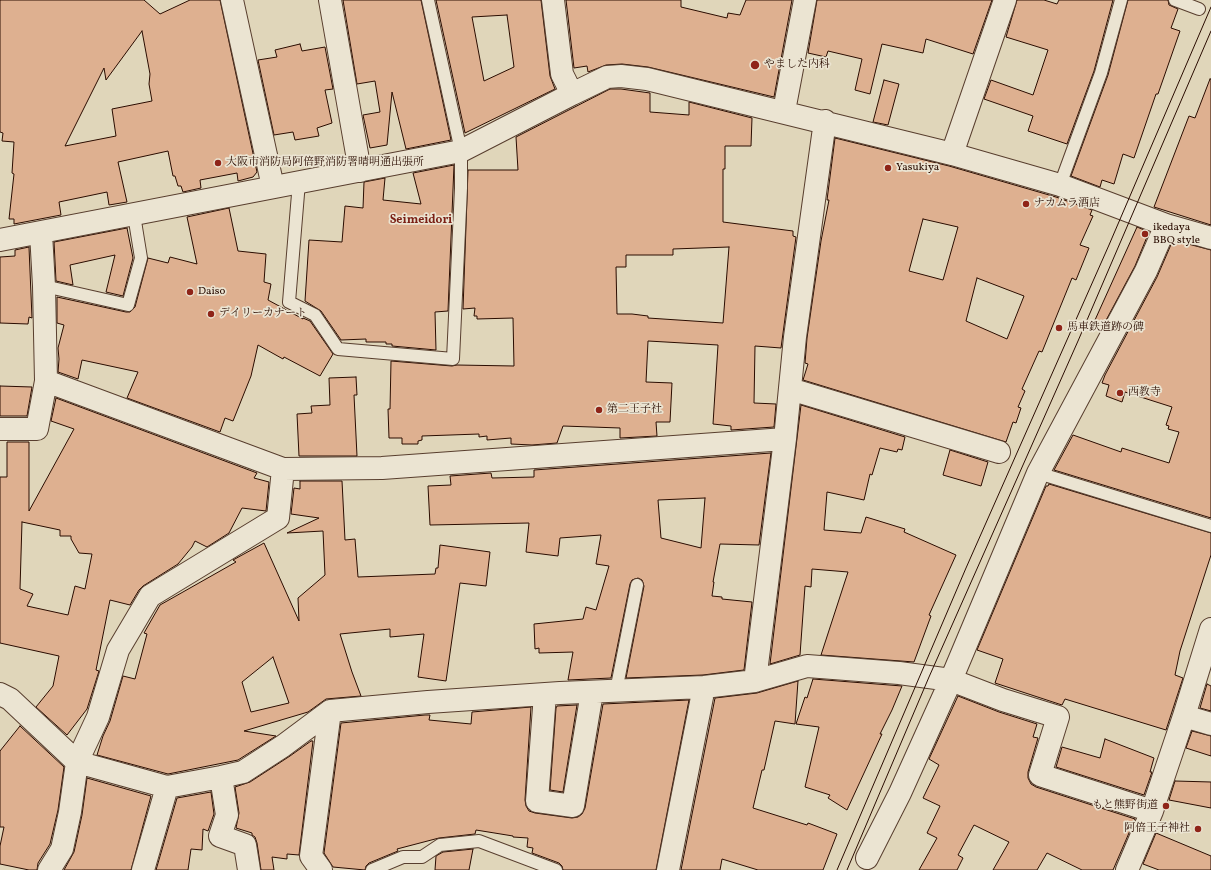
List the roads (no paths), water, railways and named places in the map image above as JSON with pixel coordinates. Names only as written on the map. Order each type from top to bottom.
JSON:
[{"type":"street","points":[[232,0],[273,187]]},
{"type":"street","points":[[330,0],[360,171]]},
{"type":"street","points":[[553,0],[562,74],[572,94]]},
{"type":"street","points":[[784,111],[805,0]]},
{"type":"street","points":[[952,154],[1005,0]]},
{"type":"street","points":[[0,240],[461,151],[607,77],[621,76],[647,79],[784,111],[952,154],[1060,185],[1166,225],[1211,238]]},
{"type":"street","points":[[755,681],[785,439],[795,337],[825,121]]},
{"type":"street","points":[[867,858],[900,793],[951,680],[1038,473],[1146,270],[1166,225]]},
{"type":"street","points":[[0,429],[37,429],[46,382],[44,286],[41,233]]},
{"type":"street","points":[[46,382],[283,468],[382,468],[785,439]]},
{"type":"street","points":[[790,389],[999,452]]},
{"type":"street","points":[[48,870],[62,849],[70,812],[76,762],[98,718],[118,650],[150,596],[278,518],[283,468]]},
{"type":"street","points":[[1127,870],[1152,811],[1211,629]]},
{"type":"street","points":[[0,694],[10,699],[76,762],[167,787],[221,778],[243,772],[283,746],[330,711],[428,702],[545,694],[704,687],[755,681],[806,666],[899,673],[951,680],[1003,700],[1058,717],[1040,775],[1152,811]]},
{"type":"street","points":[[668,870],[704,687]]},
{"type":"street","points":[[545,694],[536,801],[573,806],[592,692]]},
{"type":"street","points":[[321,870],[311,856],[330,711]]},
{"type":"street","points":[[1184,716],[1211,724]]},
{"type":"street","points":[[221,778],[227,815],[220,836],[245,845],[249,870]]},
{"type":"street","points":[[143,870],[167,787]]},
{"type":"lane","points":[[299,182],[289,302],[315,315],[338,349],[453,359],[461,188],[461,151],[428,0]]},
{"type":"lane","points":[[1060,185],[1101,73],[1121,0]]},
{"type":"lane","points":[[1175,0],[1200,9]]},
{"type":"lane","points":[[44,286],[128,305],[141,258],[134,215]]},
{"type":"lane","points":[[1038,473],[1211,526]]},
{"type":"lane","points":[[616,691],[637,585]]},
{"type":"lane","points":[[372,870],[403,856],[422,856],[440,845],[479,841],[556,870]]},
{"type":"tram line","points":[[837,870],[966,568],[1109,245],[1211,7]]},
{"type":"tram line","points":[[847,870],[929,677],[1078,341],[1211,31]]},
{"type":"place","name":"やました内科","points":[[755,65]]},
{"type":"place","name":"大阪市消防局阿倍野消防署晴明通出張所","points":[[218,163]]},
{"type":"place","name":"Yasukiya","points":[[888,168]]},
{"type":"place","name":"ナカムラ酒店","points":[[1026,204]]},
{"type":"place","name":"ikedaya BBQ style","points":[[1145,234]]},
{"type":"place","name":"Daiso","points":[[190,292]]},
{"type":"place","name":"デイリーカナート","points":[[211,314]]},
{"type":"place","name":"馬車鉄道跡の碑","points":[[1059,328]]},
{"type":"place","name":"西教寺","points":[[1120,393]]},
{"type":"place","name":"第二王子社","points":[[599,410]]},
{"type":"place","name":"もと熊野街道","points":[[1166,806]]},
{"type":"place","name":"阿倍王子神社","points":[[1198,829]]},
{"type":"district","name":"Seimeidori","points":[[421,221]]}]
